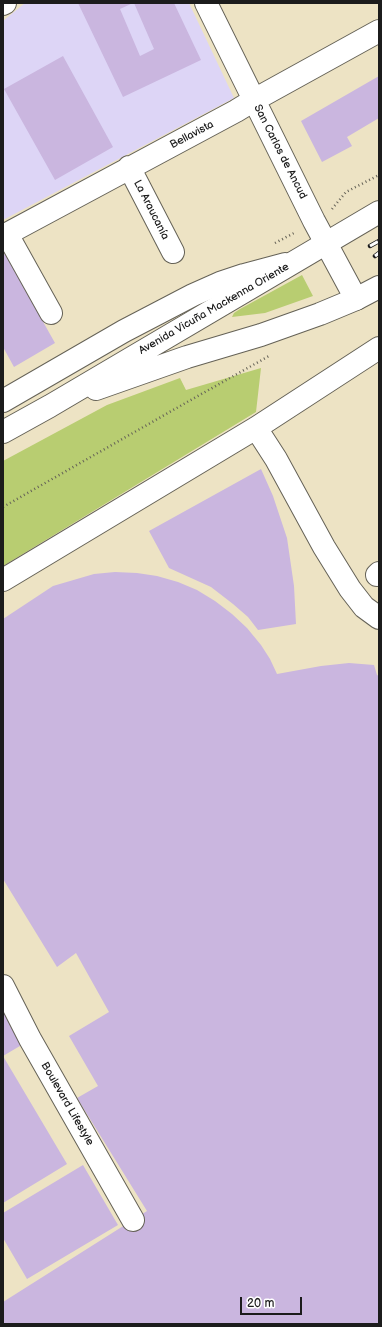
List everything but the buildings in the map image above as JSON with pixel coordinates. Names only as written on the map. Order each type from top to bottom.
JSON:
[{"type":"street","name":"San Carlos de Ancud","points":[[206,3],[326,243],[356,299]]},
{"type":"street","name":"Bellavista","points":[[5,235],[130,167],[236,112],[254,100],[379,31]]},
{"type":"street","name":"La Araucanía","points":[[130,167],[173,252]]},
{"type":"street","name":"Avenida Vicuña Mackenna Oriente","points":[[3,432],[50,406],[379,212]]},
{"type":"street","points":[[5,235],[51,313]]},
{"type":"street","points":[[3,401],[124,332],[220,283],[244,275],[295,262]]},
{"type":"street","name":"Avenida Vicuña Mackenna Oriente","points":[[50,406],[187,357],[332,310],[379,286]]},
{"type":"street","points":[[3,580],[256,428],[379,348]]},
{"type":"street","points":[[256,428],[280,466],[324,547],[350,589],[364,607],[379,618]]},
{"type":"street","name":"Boulevard Lifestyle","points":[[3,986],[30,1039],[134,1220]]},
{"type":"path","points":[[3,507],[189,400],[269,356]]},
{"type":"shaded area","points":[[25,3],[189,3],[234,98],[3,220],[3,21]]},
{"type":"green space","points":[[302,275],[313,296],[265,313],[232,317],[234,313],[240,309]]},
{"type":"green space","points":[[261,368],[256,412],[3,566],[3,461],[107,405],[180,378],[186,390]]},
{"type":"railway","points":[[370,246],[379,241]]},
{"type":"railway","points":[[375,256],[379,253]]}]
